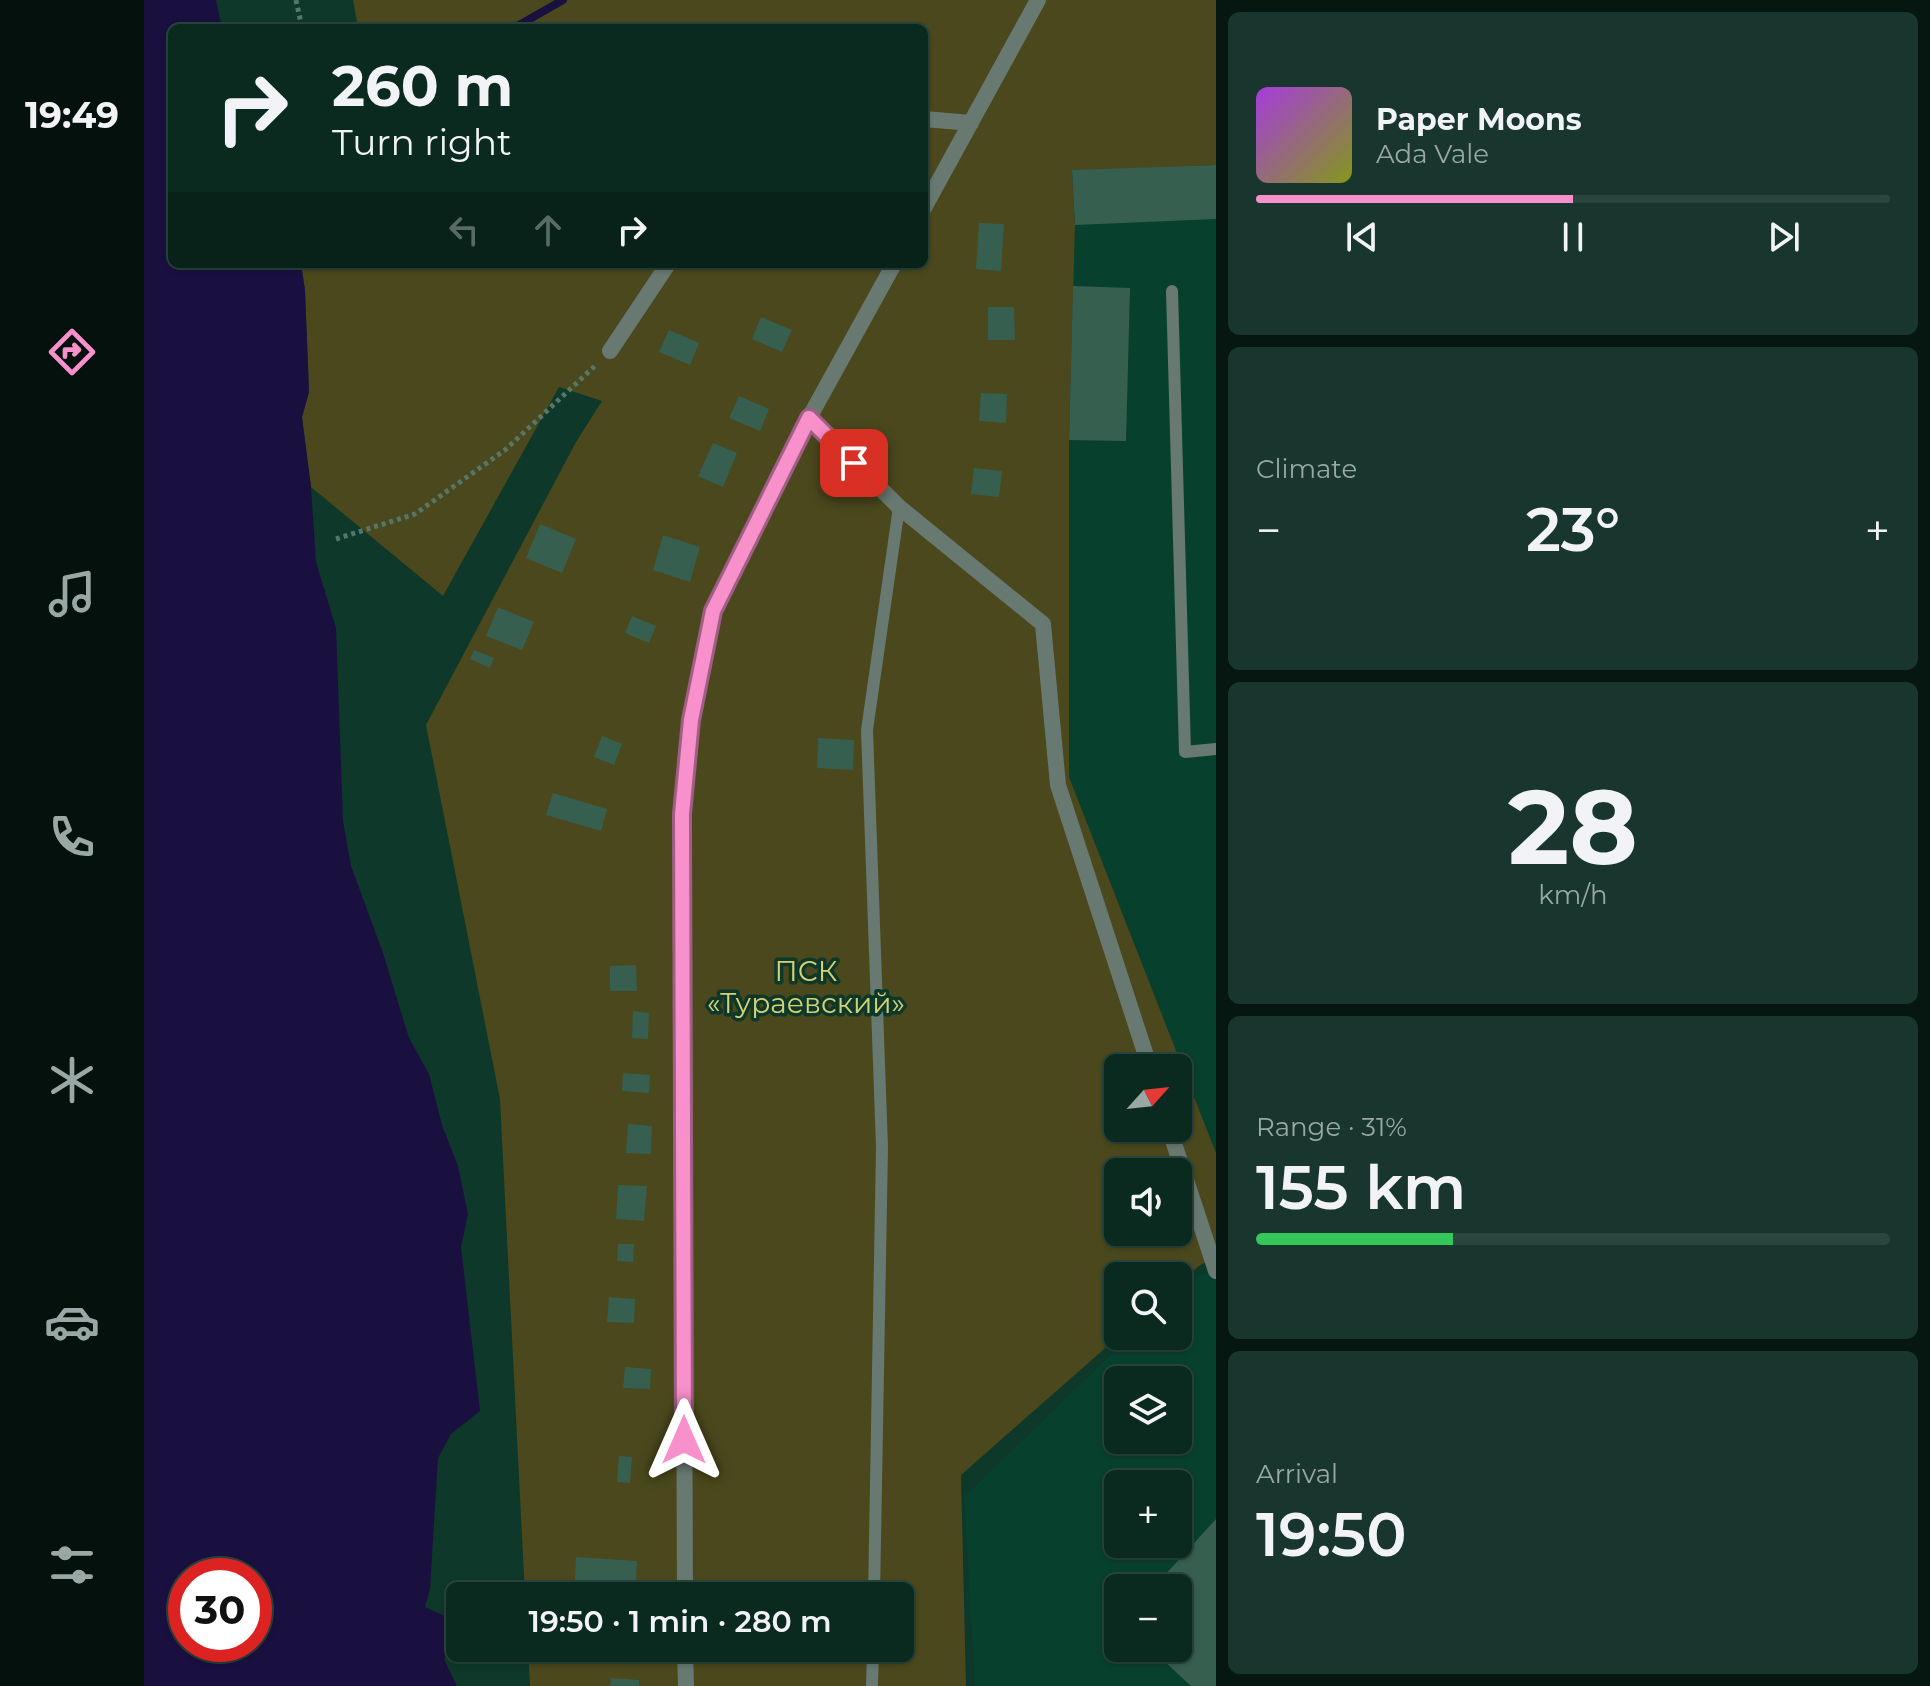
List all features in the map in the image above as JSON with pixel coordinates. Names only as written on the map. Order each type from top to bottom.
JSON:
[{"type":"street","points":[[928,201],[1038,0]]},
{"type":"street","points":[[928,119],[971,123]]},
{"type":"street","points":[[610,351],[665,268]]},
{"type":"street","points":[[685,1582],[682,814],[691,720],[713,611],[809,418],[892,268]]},
{"type":"street","points":[[809,418],[899,507],[1043,624],[1058,785],[1145,1054]]},
{"type":"street","points":[[1174,1142],[1216,1271]]},
{"type":"street","points":[[685,1662],[686,1686]]},
{"type":"lane","points":[[1172,291],[1185,752],[1216,749]]},
{"type":"lane","points":[[874,1582],[882,1147],[867,730],[899,507]]},
{"type":"lane","points":[[872,1686],[873,1662]]},
{"type":"path","points":[[296,0],[301,24]]},
{"type":"path","points":[[336,539],[415,514],[505,450],[610,351]]},
{"type":"shaded area","points":[[144,0],[216,0],[221,24],[168,24],[168,268],[302,268],[309,392],[302,417],[316,562],[336,628],[343,821],[351,866],[383,953],[409,1038],[429,1074],[442,1125],[458,1166],[468,1214],[461,1247],[480,1411],[451,1434],[438,1458],[430,1589],[425,1607],[446,1617],[444,1659],[457,1686],[144,1686]]},
{"type":"shaded area","points":[[1216,165],[1216,1153],[1192,1092],[1192,1054],[1177,1054],[1069,777],[1069,440],[1075,225],[1072,170]]},
{"type":"shaded area","points":[[1216,1271],[1216,1686],[975,1686],[964,1497],[1116,1350],[1192,1350],[1192,1277]]},
{"type":"green space","name":"ПСК «Тураевский»","points":[[353,0],[1216,0],[1216,165],[1072,171],[1075,225],[1069,440],[1069,777],[1177,1054],[1104,1054],[1104,1142],[1192,1142],[1192,1092],[1216,1153],[1216,1258],[1192,1272],[1192,1262],[1104,1262],[1104,1349],[961,1475],[966,1686],[530,1686],[529,1662],[914,1662],[914,1582],[524,1582],[500,1099],[426,725],[576,442],[602,401],[559,387],[443,596],[311,487],[302,417],[309,392],[302,268],[928,268],[928,24],[357,24]]},
{"type":"building","points":[[1216,165],[1216,219],[1075,225],[1072,170]]},
{"type":"building","points":[[979,223],[1004,224],[1001,271],[976,269]]},
{"type":"building","points":[[1073,286],[1130,288],[1126,441],[1069,440]]},
{"type":"building","points":[[988,307],[1014,307],[1015,340],[988,340]]},
{"type":"building","points":[[761,317],[792,330],[782,352],[752,339]]},
{"type":"building","points":[[669,330],[699,343],[690,365],[659,352]]},
{"type":"building","points":[[981,393],[1007,394],[1006,423],[979,421]]},
{"type":"building","points":[[739,396],[769,409],[760,431],[729,418]]},
{"type":"building","points":[[713,443],[737,453],[723,487],[698,476]]},
{"type":"building","points":[[974,468],[1002,471],[999,497],[971,494]]},
{"type":"building","points":[[540,524],[576,539],[562,573],[526,558]]},
{"type":"building","points":[[663,535],[700,547],[690,582],[653,570]]},
{"type":"building","points":[[498,607],[534,622],[522,650],[486,636]]},
{"type":"building","points":[[632,616],[656,626],[649,643],[625,633]]},
{"type":"building","points":[[474,650],[494,658],[490,668],[470,659]]},
{"type":"building","points":[[602,736],[622,744],[614,765],[594,757]]},
{"type":"building","points":[[818,738],[854,740],[853,770],[817,768]]},
{"type":"building","points":[[553,793],[607,809],[601,831],[546,815]]},
{"type":"building","points":[[636,965],[637,991],[610,991],[610,966]]},
{"type":"building","points":[[633,1011],[649,1013],[648,1039],[632,1038]]},
{"type":"building","points":[[623,1073],[650,1075],[649,1093],[622,1091]]},
{"type":"building","points":[[628,1124],[652,1126],[651,1154],[626,1153]]},
{"type":"building","points":[[618,1185],[647,1186],[644,1221],[616,1219]]},
{"type":"building","points":[[618,1244],[634,1244],[633,1262],[617,1261]]},
{"type":"building","points":[[609,1297],[635,1299],[634,1323],[607,1322]]},
{"type":"building","points":[[625,1367],[651,1369],[650,1389],[623,1388]]},
{"type":"building","points":[[619,1456],[632,1457],[630,1483],[617,1482]]},
{"type":"building","points":[[1216,1519],[1216,1686],[1191,1686],[1165,1662],[1192,1662],[1192,1574],[1166,1574],[1180,1558],[1192,1558],[1192,1545]]},
{"type":"building","points":[[576,1557],[637,1561],[636,1582],[575,1582]]},
{"type":"building","points":[[611,1678],[639,1680],[639,1686],[610,1686]]},
{"type":"waterway","points":[[521,24],[563,0]]},
{"type":"route","points":[[684,1440],[682,814],[691,720],[713,611],[809,418],[854,463]]}]
